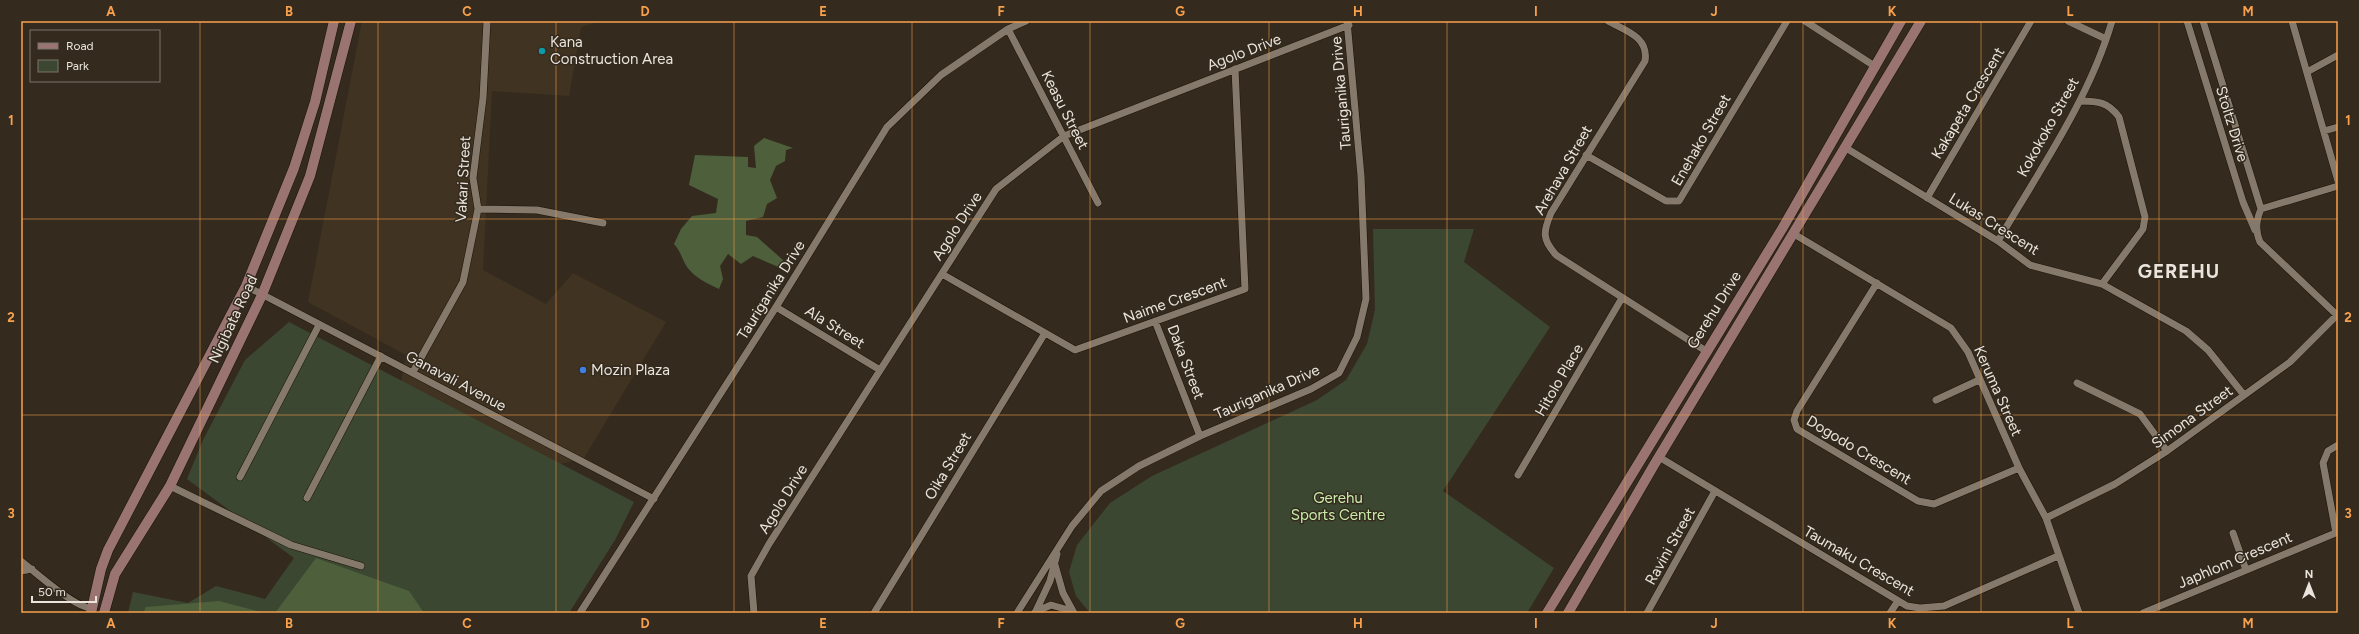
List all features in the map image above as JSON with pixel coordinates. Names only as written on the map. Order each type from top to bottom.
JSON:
[{"type":"street","name":"Nigibata Road","points":[[91,610],[101,569],[108,550],[246,286],[294,168],[315,102],[334,21]]},
{"type":"street","name":"Nigibata Road","points":[[104,613],[115,574],[170,486],[262,295],[310,176],[351,21]]},
{"type":"street","name":"Vakari Street","points":[[413,372],[463,282],[478,209],[473,178],[483,98],[487,21]]},
{"type":"street","name":"Tauriganika Drive","points":[[580,613],[776,307],[887,127],[941,75],[1008,29],[1026,21]]},
{"type":"street","name":"Arehava Street","points":[[1608,21],[1638,37],[1645,48],[1645,61],[1586,155],[1552,213],[1544,234],[1550,248],[1556,255],[1706,351]]},
{"type":"street","name":"Enehako Street","points":[[1586,155],[1666,202],[1678,201],[1787,21]]},
{"type":"street","points":[[1805,21],[1876,67]]},
{"type":"street","name":"Gerehu Drive","points":[[1547,613],[1782,229],[1901,21]]},
{"type":"street","name":"Gerehu Drive","points":[[1568,613],[1659,457],[1922,21]]},
{"type":"street","name":"Kakapeta Crescent","points":[[1927,198],[2031,21]]},
{"type":"street","points":[[2068,21],[2106,40]]},
{"type":"street","name":"Kokokoko Street","points":[[1998,241],[2080,101],[2106,40],[2112,21]]},
{"type":"street","name":"Stoltz Drive","points":[[2187,21],[2242,202],[2260,242],[2337,315]]},
{"type":"street","name":"Stoltz Drive","points":[[2203,21],[2260,209],[2256,224],[2257,234]]},
{"type":"street","points":[[2292,21],[2338,181]]},
{"type":"street","name":"Tauriganika Drive","points":[[1016,613],[1072,526],[1101,491],[1139,466],[1200,436],[1311,389],[1339,373],[1357,337],[1366,299],[1361,176],[1348,23]]},
{"type":"street","name":"Agolo Drive","points":[[754,613],[751,576],[769,544],[996,189],[1064,136],[1348,23]]},
{"type":"street","name":"Keasu Street","points":[[1008,29],[1098,203]]},
{"type":"street","points":[[2307,72],[2338,55]]},
{"type":"street","name":"Naime Crescent","points":[[942,274],[1075,350],[1245,289],[1235,69]]},
{"type":"street","points":[[2080,101],[2100,102],[2108,105],[2119,117],[2145,217],[2143,229],[2102,284]]},
{"type":"street","points":[[2324,131],[2338,127]]},
{"type":"street","name":"Lukas Crescent","points":[[1846,148],[1998,241],[2030,264],[2102,284],[2186,331],[2208,350],[2244,395]]},
{"type":"street","points":[[2260,209],[2338,186]]},
{"type":"street","points":[[478,209],[537,210],[603,223]]},
{"type":"street","name":"Keruma Street","points":[[1794,234],[1877,282],[1951,328],[1968,352],[2019,468],[2046,518],[2079,613]]},
{"type":"street","name":"Dogodo Crescent","points":[[1877,282],[1797,411],[1794,420],[1797,429],[1918,501],[1926,504],[1941,501],[2019,468]]},
{"type":"street","name":"Ganavali Avenue","points":[[246,286],[654,499]]},
{"type":"street","name":"Hitolo Place","points":[[1518,475],[1622,298]]},
{"type":"street","name":"Ala Street","points":[[776,307],[880,370]]},
{"type":"street","name":"Simona Street","points":[[2046,518],[2115,484],[2167,452],[2290,362],[2337,315]]},
{"type":"street","name":"Daka Street","points":[[1155,321],[1200,436]]},
{"type":"street","points":[[240,477],[319,325]]},
{"type":"street","name":"Oika Street","points":[[874,613],[1045,333]]},
{"type":"street","points":[[307,498],[381,356]]},
{"type":"street","points":[[1936,400],[1979,380]]},
{"type":"street","points":[[2077,383],[2140,414],[2167,452]]},
{"type":"street","points":[[2337,532],[2323,462],[2328,451],[2338,445]]},
{"type":"street","name":"Taumaku Crescent","points":[[1659,457],[1907,606],[1920,608],[1944,606],[2058,556]]},
{"type":"street","points":[[170,486],[291,545],[361,566]]},
{"type":"street","name":"Ravini Street","points":[[1647,613],[1714,491]]},
{"type":"street","name":"Japhlom Crescent","points":[[2143,613],[2337,532]]},
{"type":"street","points":[[2233,533],[2246,570]]},
{"type":"street","points":[[1059,548],[1055,567],[1063,593],[1074,613]]},
{"type":"street","name":"Tauriganika Drive","points":[[1035,613],[1050,580],[1059,548]]},
{"type":"street","points":[[21,561],[70,600],[91,610]]},
{"type":"street","points":[[21,571],[32,569]]},
{"type":"street","points":[[1890,613],[1898,601]]},
{"type":"street","points":[[1035,613],[1051,605],[1065,609],[1070,613]]},
{"type":"shaded area","points":[[362,21],[601,21],[581,27],[569,96],[492,91],[483,270],[546,304],[573,273],[666,322],[584,458],[556,465],[401,382],[406,355],[308,302]]},
{"type":"green space","points":[[764,138],[793,148],[786,150],[785,161],[776,166],[770,180],[777,198],[767,204],[763,217],[746,221],[746,235],[757,237],[783,260],[783,269],[753,256],[741,264],[728,254],[720,266],[723,279],[719,289],[710,285],[690,271],[674,244],[681,229],[692,216],[716,213],[718,199],[689,185],[695,155],[748,157],[748,167],[756,168],[754,146]]},
{"type":"green space","name":"Gerehu Sports Centre","points":[[1373,229],[1474,229],[1464,262],[1550,327],[1443,491],[1554,568],[1527,613],[1090,613],[1076,596],[1069,572],[1077,545],[1110,503],[1152,476],[1317,400],[1346,380],[1367,344],[1375,310]]},
{"type":"green space","points":[[289,322],[634,502],[615,540],[569,613],[128,613],[133,592],[188,603],[216,586],[265,599],[294,558],[187,479],[203,440],[245,360]]},
{"type":"green space","points":[[316,558],[409,591],[424,613],[275,613]]},
{"type":"green space","points":[[219,601],[265,613],[143,613],[146,607]]},
{"type":"place","name":"Kana Construction Area","points":[[542,51]]},
{"type":"place","name":"Mozin Plaza","points":[[583,370]]},
{"type":"district","name":"GEREHU","points":[[2179,271]]}]
